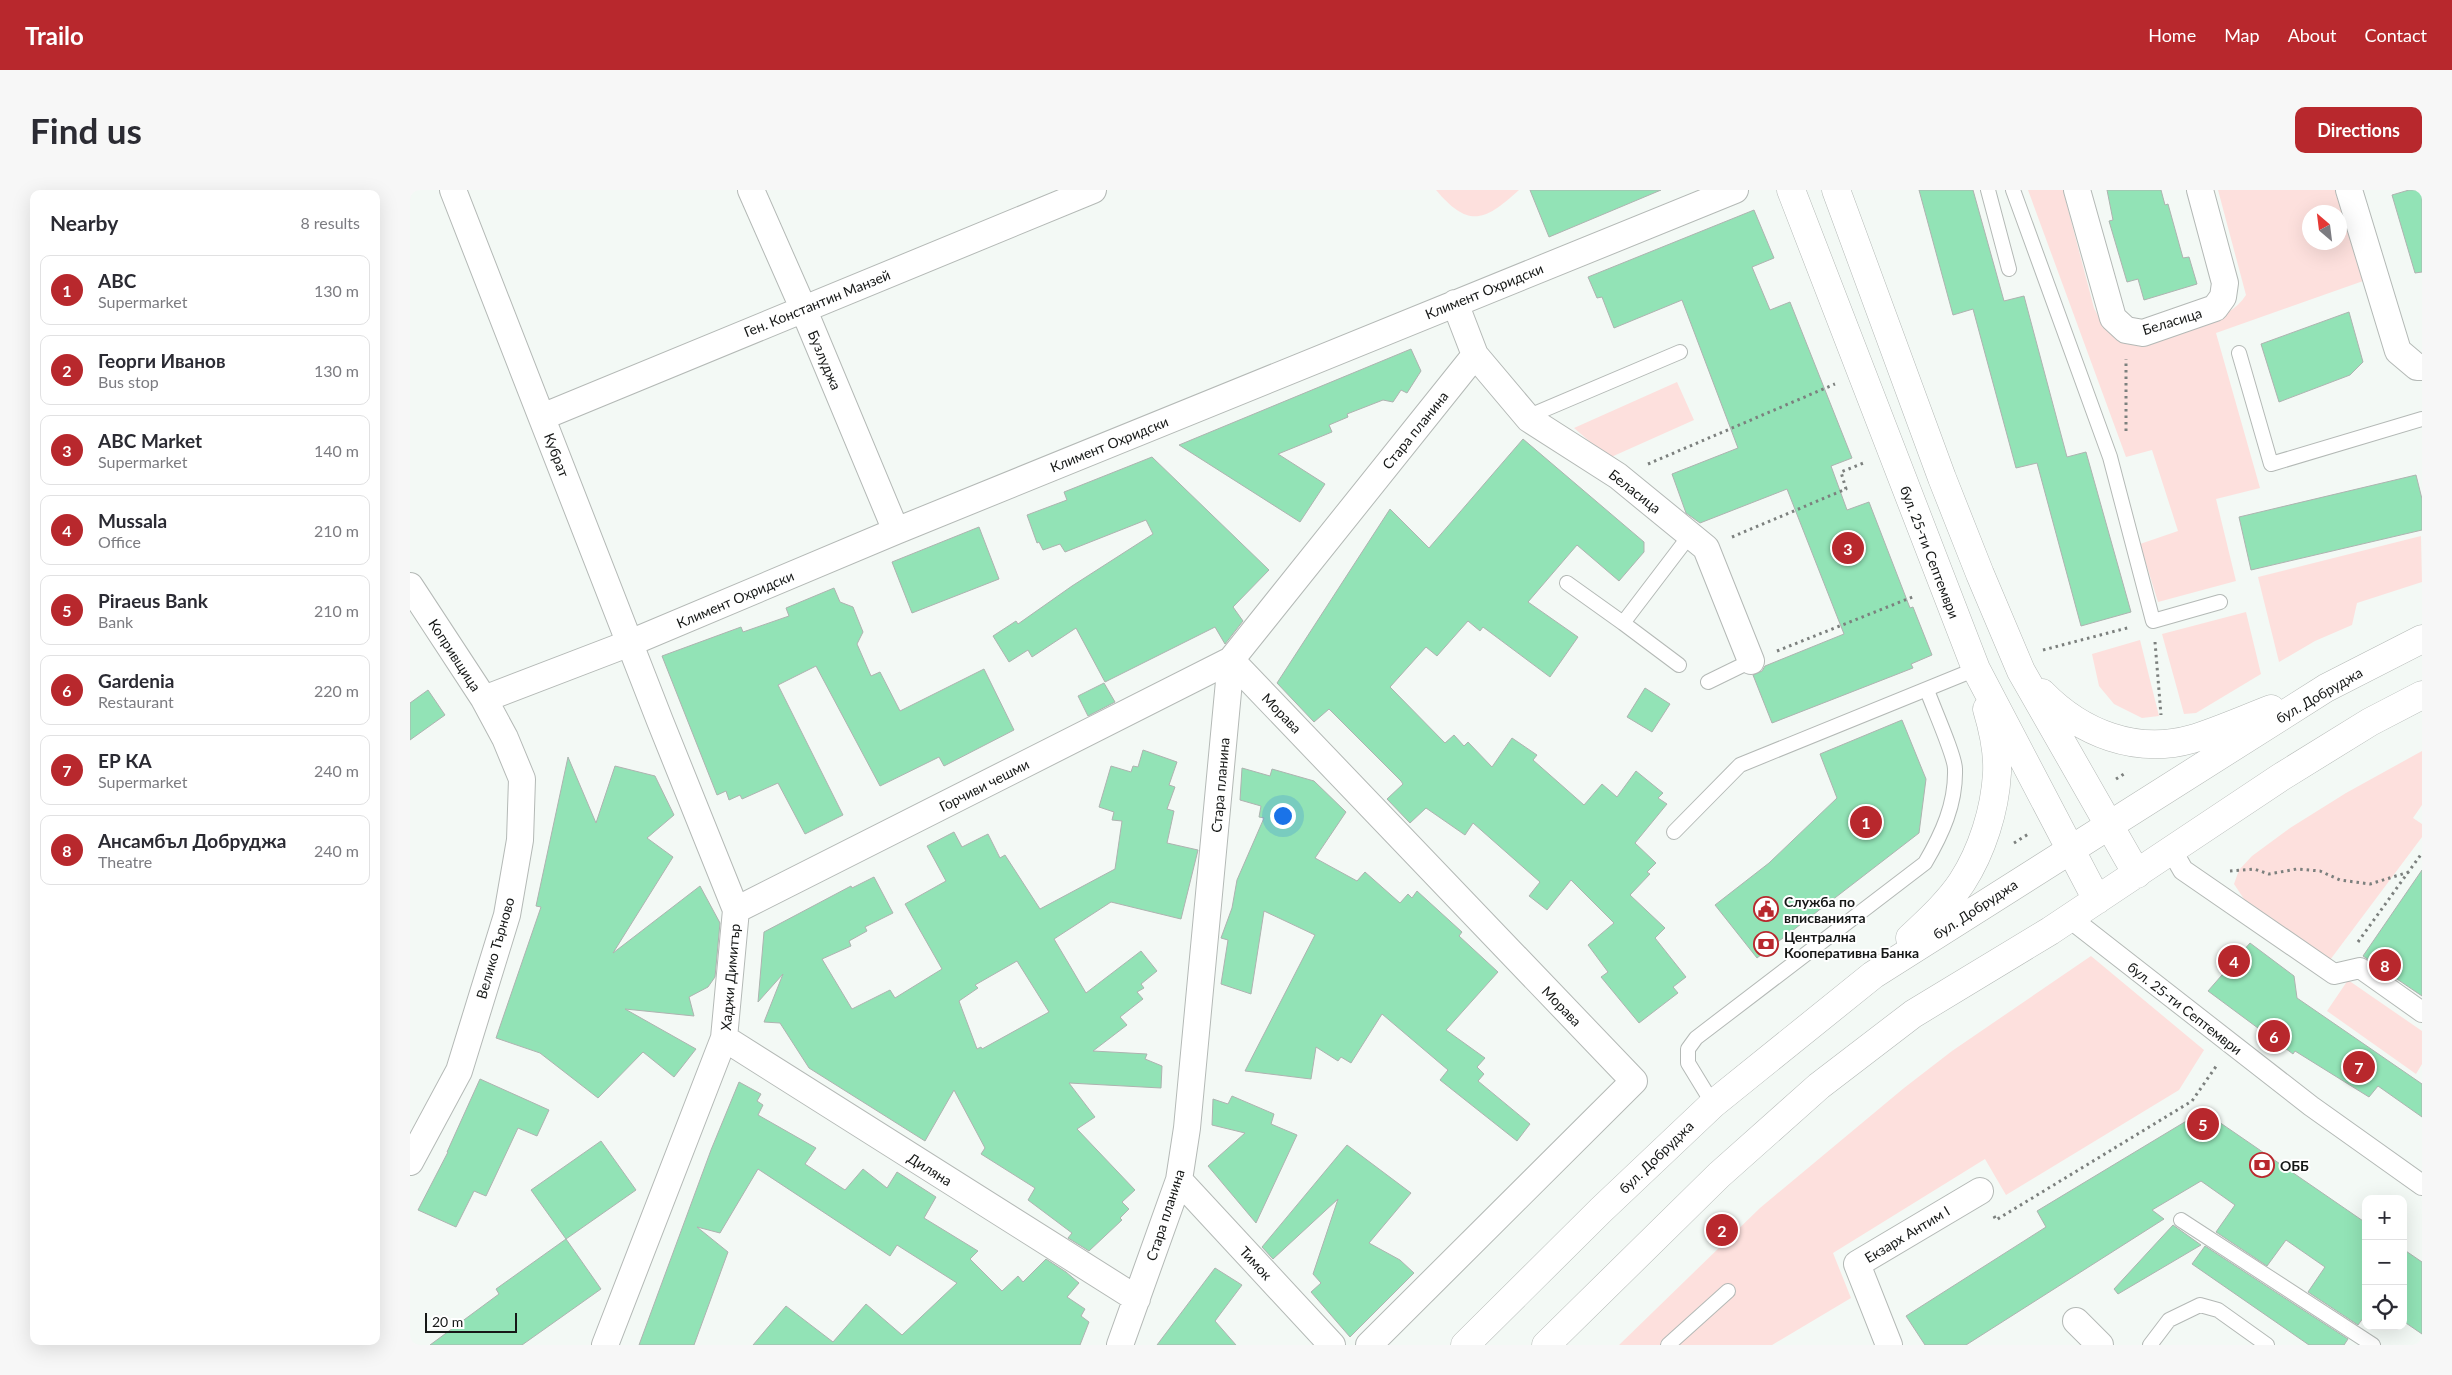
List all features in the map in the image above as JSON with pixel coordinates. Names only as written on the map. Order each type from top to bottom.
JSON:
[{"type":"main road","name":"бул. 25-ти Септември","points":[[1791,190],[1976,669],[2098,900]]},
{"type":"main road","points":[[1836,190],[1946,487],[2019,664],[2137,874]]},
{"type":"main road","name":"бул. Добруджа","points":[[1465,1345],[1608,1203],[1713,1104],[1873,975],[2326,688],[2422,638]]},
{"type":"main road","points":[[2019,664],[2056,706],[2080,724],[2109,736],[2134,743],[2164,744],[2192,739],[2326,688]]},
{"type":"main road","points":[[1873,975],[1927,922],[1962,883],[1980,847],[1991,811],[1997,773],[1993,729],[1976,669]]},
{"type":"main road","points":[[1546,1345],[1712,1181],[1819,1086],[1913,1014],[2070,918],[2354,732],[2422,695]]},
{"type":"street","name":"Кубрат","points":[[453,190],[660,721]]},
{"type":"street","name":"Бузлуджа","points":[[751,190],[804,308],[896,530]]},
{"type":"street","name":"Ген. Константин Манзей","points":[[542,417],[1093,190]]},
{"type":"street","name":"Климент Охридски","points":[[484,699],[630,643],[896,530],[1735,190]]},
{"type":"street","name":"Беласица","points":[[2077,190],[2113,318],[2126,330],[2142,332],[2215,308],[2223,297],[2225,283],[2200,190]]},
{"type":"street","points":[[2349,190],[2398,350],[2417,367],[2422,367]]},
{"type":"street","points":[[1455,303],[1475,355]]},
{"type":"street","name":"Беласица","points":[[1475,355],[1527,417],[1618,476],[1698,542],[1751,661]]},
{"type":"street","name":"Стара планина","points":[[1120,1345],[1179,1180],[1187,1128],[1231,660],[1475,355]]},
{"type":"street","name":"Копривщица","points":[[410,586],[484,699]]},
{"type":"street","name":"Горчиви чешми","points":[[736,910],[1231,660]]},
{"type":"street","name":"Морава","points":[[1231,660],[1634,1081],[1368,1345]]},
{"type":"street","name":"Велико Търново","points":[[410,1162],[459,1071],[507,915],[520,840],[522,779],[505,738],[484,699]]},
{"type":"street","name":"Хаджи Димитър","points":[[605,1345],[724,1038],[736,910],[660,721]]},
{"type":"street","points":[[2172,851],[2183,870],[2334,974],[2360,968],[2422,1012]]},
{"type":"street","name":"бул. 25-ти Септември","points":[[2070,918],[2311,1106],[2422,1185]]},
{"type":"street","name":"Диляна","points":[[724,1038],[1137,1299]]},
{"type":"street","name":"Тимок","points":[[1179,1180],[1332,1345]]},
{"type":"street","name":"Екзарх Антим I","points":[[1889,1345],[1857,1264],[1980,1191]]},
{"type":"street","points":[[2076,1322],[2100,1345]]},
{"type":"lane","points":[[1988,190],[2009,269]]},
{"type":"lane","points":[[2013,190],[2114,472],[2153,621],[2220,602]]},
{"type":"lane","points":[[1527,417],[1680,352]]},
{"type":"lane","points":[[2239,353],[2271,464],[2422,419]]},
{"type":"lane","points":[[1623,623],[1698,542]]},
{"type":"lane","points":[[1567,583],[1679,665]]},
{"type":"lane","points":[[1708,682],[1751,661]]},
{"type":"lane","points":[[1674,832],[1740,765],[1976,669]]},
{"type":"lane","points":[[1713,1104],[1688,1062],[1688,1049],[1696,1038],[1925,863],[1939,840],[1951,806],[1955,768],[1927,690]]},
{"type":"lane","points":[[2181,1220],[2373,1345]]},
{"type":"lane","points":[[1668,1345],[1728,1291]]},
{"type":"lane","points":[[2150,1345],[2169,1320],[2200,1305],[2218,1310],[2267,1345]]},
{"type":"path","points":[[2114,472],[2126,456],[2126,330]]},
{"type":"path","points":[[1618,476],[1861,373]]},
{"type":"path","points":[[1698,542],[1846,489],[1841,472],[1891,452]]},
{"type":"path","points":[[1751,661],[1943,585]]},
{"type":"path","points":[[2019,664],[2153,621],[2164,744]]},
{"type":"path","points":[[2334,974],[2422,853]]},
{"type":"path","points":[[2192,876],[2254,868],[2269,874],[2297,869],[2320,871],[2340,880],[2370,884],[2409,872]]},
{"type":"path","points":[[1980,1191],[1996,1220],[2192,1101],[2232,1044]]},
{"type":"shaded area","points":[[1436,190],[1519,190],[1496,209],[1477,216],[1458,211]]},
{"type":"shaded area","points":[[2028,190],[2063,190],[2094,308],[2103,326],[2144,343],[2214,320],[2238,305],[2246,295],[2218,190],[2337,190],[2342,205],[2302,205],[2302,250],[2347,250],[2347,221],[2366,280],[2216,333],[2260,488],[2216,499],[2236,581],[2158,602],[2140,544],[2178,531],[2152,450],[2126,457]]},
{"type":"shaded area","points":[[1677,382],[1694,420],[1609,458],[1574,428]]},
{"type":"shaded area","points":[[2421,536],[2422,582],[2357,603],[2352,625],[2315,641],[2279,662],[2258,577]]},
{"type":"shaded area","points":[[2246,612],[2261,674],[2196,713],[2184,714],[2162,634]]},
{"type":"shaded area","points":[[2140,640],[2159,716],[2142,718],[2114,704],[2099,686],[2092,654]]},
{"type":"shaded area","points":[[2422,751],[2422,805],[2413,818],[2422,824],[2422,837],[2330,960],[2244,899],[2234,884],[2239,870],[2252,856],[2290,828],[2346,793]]},
{"type":"shaded area","points":[[2091,956],[2204,1050],[2179,1090],[2006,1195],[1985,1159],[1833,1253],[1851,1298],[1772,1345],[1619,1345],[1760,1208],[1904,1088],[1952,1051]]},
{"type":"shaded area","points":[[2348,980],[2422,1031],[2422,1064],[2416,1074],[2327,1011]]},
{"type":"building","points":[[1530,190],[1661,190],[1549,237]]},
{"type":"building","points":[[1919,190],[1973,190],[2004,301],[2024,296],[2067,457],[2086,452],[2131,612],[2081,626],[2037,463],[2016,468],[1973,309],[1953,315]]},
{"type":"building","points":[[2107,190],[2161,190],[2165,205],[2168,204],[2183,258],[2189,257],[2197,284],[2144,300],[2138,279],[2127,282],[2109,221],[2113,220]]},
{"type":"building","points":[[2409,190],[2422,190],[2422,272],[2415,273],[2392,195]]},
{"type":"building","points":[[1754,210],[1774,258],[1752,267],[1770,310],[1790,302],[1852,458],[1831,466],[1847,510],[1869,502],[1910,608],[1913,607],[1932,655],[1911,664],[1913,668],[1772,723],[1753,675],[1762,671],[1765,666],[1844,634],[1787,489],[1700,523],[1686,513],[1672,474],[1738,448],[1682,300],[1614,328],[1602,297],[1597,298],[1588,277]]},
{"type":"building","points":[[2349,312],[2363,362],[2350,375],[2279,402],[2261,344]]},
{"type":"building","points":[[1411,349],[1421,371],[1407,393],[1401,390],[1393,402],[1383,400],[1347,414],[1348,417],[1329,425],[1332,432],[1278,454],[1325,484],[1300,522],[1179,445]]},
{"type":"building","points":[[1523,439],[1644,542],[1644,552],[1619,581],[1577,545],[1528,602],[1578,637],[1550,677],[1483,627],[1480,631],[1468,621],[1437,656],[1426,647],[1390,687],[1445,743],[1454,735],[1464,746],[1468,742],[1492,767],[1512,738],[1537,755],[1533,760],[1584,805],[1602,784],[1617,797],[1636,771],[1663,793],[1658,798],[1667,804],[1635,843],[1656,863],[1647,872],[1650,874],[1630,895],[1665,928],[1655,938],[1686,977],[1673,987],[1678,993],[1639,1023],[1601,977],[1608,972],[1588,945],[1614,923],[1571,880],[1547,910],[1529,896],[1540,882],[1473,823],[1465,835],[1426,808],[1410,823],[1387,799],[1403,784],[1401,781],[1329,709],[1314,722],[1277,683],[1390,509],[1429,548]]},
{"type":"building","points":[[1152,457],[1269,570],[1233,607],[1243,621],[1225,644],[1215,627],[1105,682],[1076,628],[1032,657],[1028,650],[1009,662],[993,636],[1016,621],[1018,624],[1072,586],[1153,534],[1146,520],[1065,552],[1060,544],[1043,550],[1039,542],[1037,543],[1027,515],[1067,500],[1064,492]]},
{"type":"building","points":[[2416,475],[2422,499],[2422,530],[2251,570],[2239,517]]},
{"type":"building","points":[[979,527],[999,579],[912,613],[892,562]]},
{"type":"building","points":[[834,588],[840,602],[853,607],[863,632],[857,644],[871,676],[880,672],[900,711],[984,669],[1014,730],[944,766],[939,757],[880,786],[816,666],[778,685],[843,815],[805,834],[778,783],[742,799],[740,795],[729,800],[726,791],[717,795],[662,656],[741,627],[743,632],[789,616],[786,608]]},
{"type":"building","points":[[1104,683],[1115,702],[1088,716],[1078,696]]},
{"type":"building","points":[[1645,688],[1670,704],[1652,732],[1627,717]]},
{"type":"building","points":[[428,690],[445,715],[410,740],[410,703]]},
{"type":"building","points":[[1902,720],[1926,779],[1919,833],[1757,958],[1715,905],[1769,863],[1837,798],[1820,754]]},
{"type":"building","points":[[1143,750],[1177,762],[1169,785],[1175,787],[1167,809],[1174,811],[1167,843],[1198,850],[1181,919],[1111,902],[1054,939],[1086,993],[1141,951],[1157,971],[1141,984],[1144,988],[1137,992],[1143,999],[1120,1017],[1127,1025],[1093,1051],[1147,1054],[1145,1059],[1162,1066],[1161,1088],[1069,1083],[1095,1117],[1077,1129],[1135,1190],[1122,1202],[1129,1209],[1120,1218],[1122,1220],[1089,1251],[1068,1238],[1072,1233],[1028,1200],[1035,1188],[981,1154],[985,1148],[954,1090],[925,1141],[809,1068],[780,1023],[764,1022],[783,974],[758,1002],[764,932],[851,886],[852,888],[874,877],[893,913],[865,927],[867,931],[849,941],[851,946],[822,959],[852,1009],[890,990],[895,998],[942,969],[905,904],[946,881],[927,846],[954,832],[962,847],[988,834],[1000,858],[1005,855],[1040,909],[1115,869],[1122,821],[1112,820],[1114,812],[1099,807],[1111,766],[1131,772],[1133,766],[1138,767]],"holes":[[[1017,961],[1049,1012],[982,1049],[981,1047],[977,1049],[959,1001],[978,988],[975,985]]]},
{"type":"building","points":[[568,757],[596,823],[615,766],[655,776],[674,815],[647,838],[673,857],[613,953],[700,886],[720,923],[715,977],[708,987],[689,997],[694,1016],[625,1009],[696,1049],[674,1077],[643,1052],[598,1098],[540,1053],[496,1038],[541,907],[536,906]]},
{"type":"building","points":[[1242,768],[1270,776],[1272,769],[1314,781],[1346,812],[1315,858],[1357,881],[1365,872],[1400,903],[1408,894],[1412,898],[1417,891],[1462,932],[1459,936],[1498,972],[1446,1030],[1485,1058],[1477,1067],[1484,1074],[1478,1081],[1530,1124],[1517,1141],[1440,1080],[1448,1070],[1382,1014],[1351,1063],[1341,1057],[1338,1061],[1316,1047],[1311,1079],[1245,1071],[1315,935],[1264,911],[1251,994],[1221,984],[1228,940],[1221,938],[1232,908],[1237,880],[1264,818],[1259,817],[1261,806],[1240,800]]},
{"type":"building","points":[[2422,870],[2422,996],[2363,956]]},
{"type":"building","points":[[2250,943],[2294,976],[2297,998],[2422,1084],[2422,1117],[2378,1086],[2369,1097],[2295,1051],[2293,1054],[2208,991]]},
{"type":"building","points":[[480,1079],[549,1110],[537,1136],[518,1128],[486,1196],[474,1191],[456,1227],[418,1210],[448,1152]]},
{"type":"building","points":[[739,1082],[761,1094],[757,1101],[763,1105],[758,1115],[816,1148],[805,1164],[845,1190],[863,1169],[887,1188],[897,1172],[936,1197],[924,1218],[978,1251],[970,1259],[1002,1291],[1018,1276],[1023,1282],[1046,1259],[1066,1272],[1079,1283],[1067,1297],[1085,1309],[1081,1316],[1089,1322],[1080,1345],[753,1345],[786,1306],[833,1342],[866,1304],[902,1335],[957,1283],[897,1245],[890,1256],[758,1169],[720,1233],[697,1227],[728,1252],[694,1345],[639,1345],[711,1150]]},
{"type":"building","points":[[1232,1096],[1274,1114],[1271,1124],[1297,1135],[1256,1223],[1208,1166],[1245,1133],[1212,1125],[1213,1099],[1228,1104]]},
{"type":"building","points":[[2203,1111],[2362,1220],[2362,1320],[2358,1325],[2308,1292],[2325,1267],[2286,1240],[2267,1266],[2216,1232],[2235,1205],[2201,1181],[2152,1210],[2164,1219],[1966,1345],[1925,1345],[1906,1316],[2046,1227],[2037,1211]]},
{"type":"building","points":[[601,1141],[636,1190],[566,1239],[531,1190]]},
{"type":"building","points":[[1347,1145],[1411,1193],[1369,1243],[1400,1260],[1414,1273],[1350,1337],[1311,1292],[1321,1283],[1313,1274],[1338,1199],[1273,1259],[1262,1247]]},
{"type":"building","points":[[2173,1225],[2201,1245],[2118,1294],[2114,1289]]},
{"type":"building","points":[[566,1239],[601,1289],[522,1345],[430,1345],[499,1294],[496,1289]]},
{"type":"building","points":[[2205,1246],[2348,1339],[2344,1345],[2309,1345],[2192,1264]]},
{"type":"building","points":[[2407,1252],[2422,1262],[2422,1334],[2407,1324]]},
{"type":"building","points":[[1215,1268],[1242,1285],[1215,1321],[1236,1345],[1157,1345]]},
{"type":"place","name":"ABC Market","points":[[1848,548]]},
{"type":"place","name":"ABC","points":[[1866,822]]},
{"type":"place","name":"Служба по вписванията","points":[[1766,909]]},
{"type":"place","name":"Централна Кооперативна Банка","points":[[1766,944]]},
{"type":"place","name":"Mussala","points":[[2234,961]]},
{"type":"place","name":"Ансамбъл Добруджа","points":[[2385,965]]},
{"type":"place","name":"Gardenia","points":[[2274,1036]]},
{"type":"place","name":"ЕР КА","points":[[2359,1067]]},
{"type":"place","name":"Piraeus Bank","points":[[2203,1124]]},
{"type":"place","name":"ОББ","points":[[2262,1165]]},
{"type":"place","name":"Георги Иванов","points":[[1722,1230]]}]
